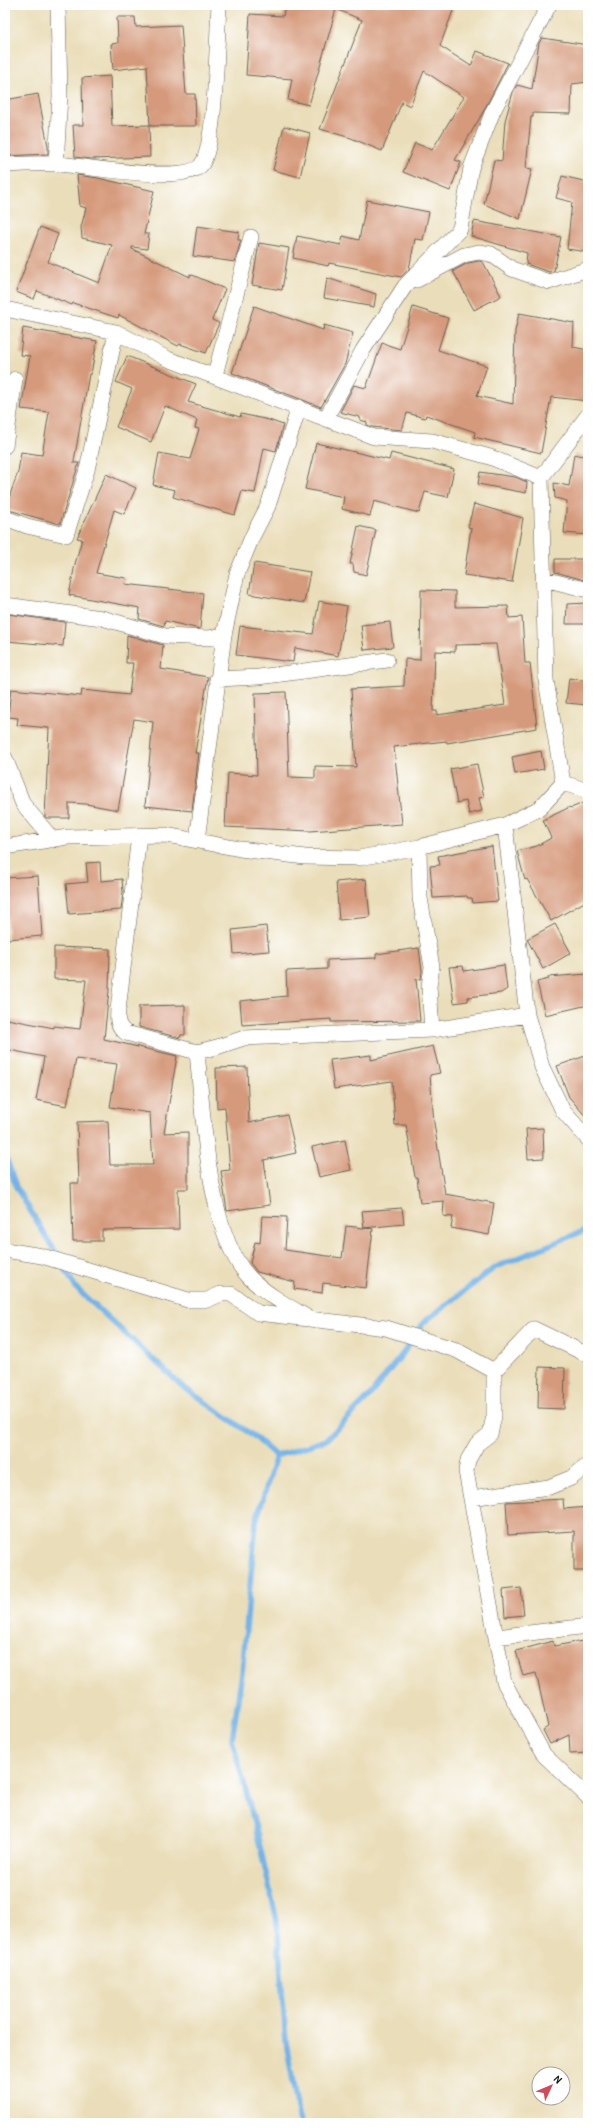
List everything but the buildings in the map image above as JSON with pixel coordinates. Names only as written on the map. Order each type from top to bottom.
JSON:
[{"type":"street","points":[[56,164],[60,96],[58,5]]},
{"type":"street","points":[[5,165],[56,164],[127,172],[177,174],[191,173],[202,165],[208,151],[212,117],[219,5]]},
{"type":"street","points":[[326,418],[363,350],[405,286],[460,229],[471,168],[493,111],[549,5]]},
{"type":"street","points":[[215,376],[251,237]]},
{"type":"street","points":[[405,286],[464,255],[479,252],[491,254],[512,268],[548,282],[588,269]]},
{"type":"street","points":[[5,309],[116,332],[168,359],[299,407],[374,437],[432,441],[490,457],[541,478]]},
{"type":"street","points":[[5,518],[27,526],[66,535],[87,470],[116,332]]},
{"type":"street","points":[[5,446],[15,379]]},
{"type":"street","points":[[197,840],[224,635],[237,574],[252,536],[268,506],[299,407]]},
{"type":"street","points":[[563,783],[546,680],[541,478],[588,415]]},
{"type":"street","points":[[544,579],[588,590]]},
{"type":"street","points":[[5,605],[102,618],[165,636],[208,638],[224,635]]},
{"type":"street","points":[[218,679],[259,677],[387,660]]},
{"type":"street","points":[[5,758],[23,804],[53,840]]},
{"type":"street","points":[[563,783],[588,791]]},
{"type":"street","points":[[5,847],[68,838],[166,835],[240,849],[305,857],[359,858],[419,847],[505,825],[540,808],[563,783]]},
{"type":"street","points":[[505,825],[527,1015],[542,1067],[563,1111],[588,1139]]},
{"type":"street","points":[[138,836],[117,1023],[120,1029],[126,1034],[197,1052],[244,1038],[432,1030],[527,1015]]},
{"type":"street","points":[[419,847],[420,898],[432,967],[428,986],[432,1030]]},
{"type":"street","points":[[197,1052],[205,1136],[217,1210],[231,1251],[250,1278],[283,1304],[310,1320]]},
{"type":"street","points":[[5,1250],[42,1256],[188,1300],[207,1300],[222,1294],[231,1294],[258,1313],[386,1328],[456,1350],[494,1371]]},
{"type":"street","points":[[588,1355],[534,1329],[494,1371],[494,1416],[490,1434],[476,1444],[468,1460],[466,1471],[504,1682],[544,1756],[588,1797]]},
{"type":"street","points":[[471,1498],[524,1492],[549,1487],[571,1478],[588,1465]]},
{"type":"street","points":[[496,1637],[588,1626]]},
{"type":"waterway","points":[[5,1154],[16,1187],[59,1258]]},
{"type":"waterway","points":[[276,1456],[326,1440],[367,1399],[404,1352],[423,1323],[494,1268],[588,1229]]},
{"type":"waterway","points":[[63,1266],[76,1288],[182,1386],[255,1437],[276,1456]]},
{"type":"waterway","points":[[276,1456],[256,1521],[242,1673],[232,1739],[256,1829],[277,1921],[286,2042],[300,2123]]}]
